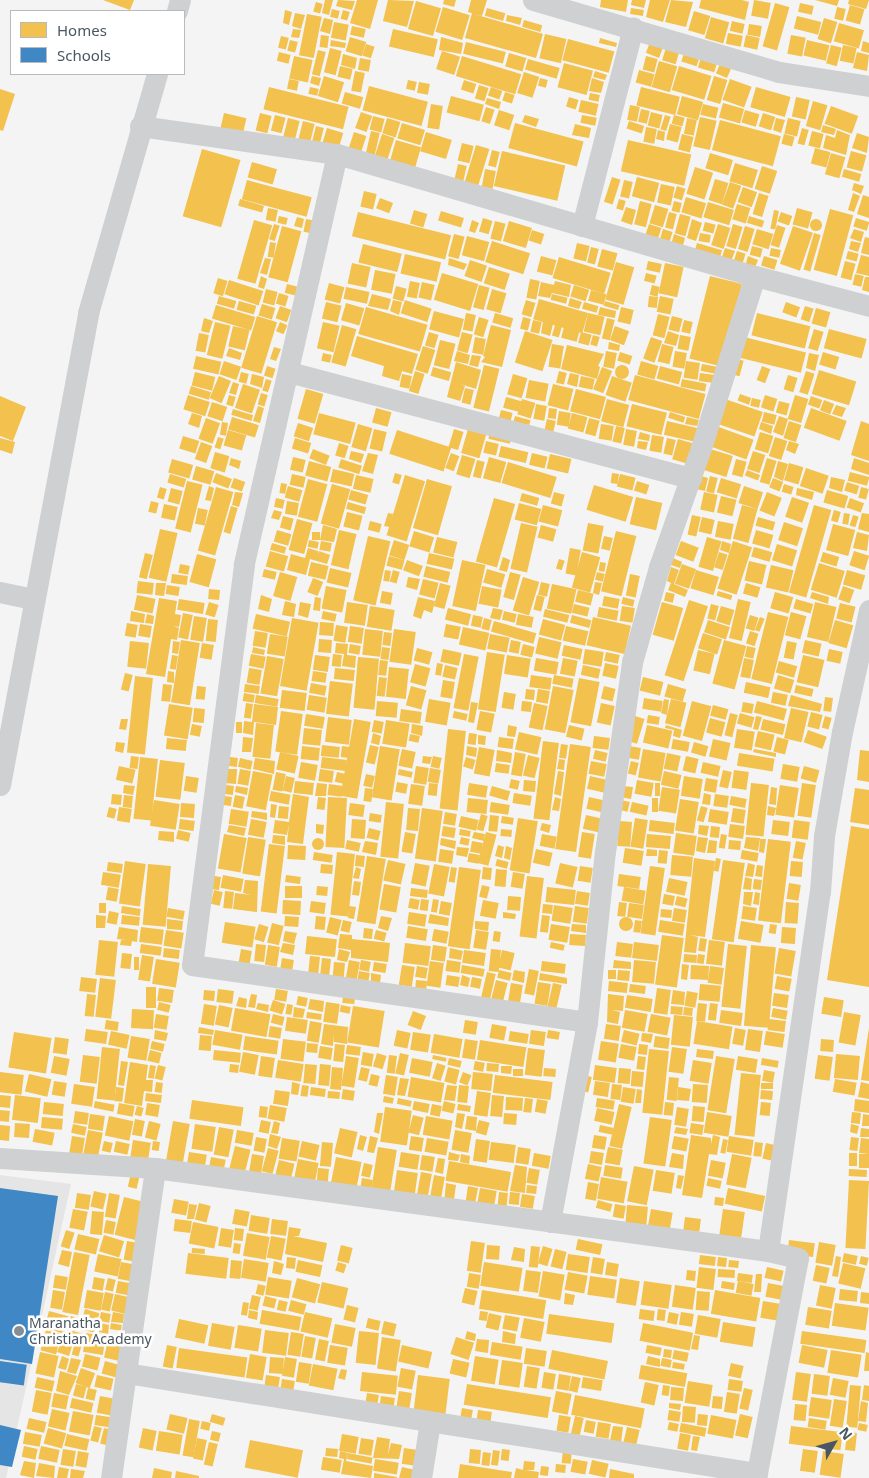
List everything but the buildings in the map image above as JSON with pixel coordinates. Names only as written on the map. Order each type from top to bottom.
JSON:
[{"type":"street","points":[[533,0],[633,27],[779,72],[869,86]]},
{"type":"street","points":[[582,226],[633,27]]},
{"type":"street","points":[[0,785],[32,599],[88,313],[156,75]]},
{"type":"street","points":[[140,126],[337,154],[755,276],[869,306]]},
{"type":"street","points":[[337,154],[244,565],[192,965],[587,1022]]},
{"type":"street","points":[[550,1222],[587,1022],[604,852],[632,662],[658,567],[690,478],[755,276]]},
{"type":"street","points":[[289,372],[690,478]]},
{"type":"street","points":[[0,592],[32,599]]},
{"type":"street","points":[[768,1251],[820,892],[824,836],[842,732],[869,610]]},
{"type":"street","points":[[0,1158],[155,1168],[768,1251],[798,1258],[757,1475],[126,1373]]},
{"type":"street","points":[[110,1478],[155,1168]]},
{"type":"street","points":[[421,1478],[430,1422]]},
{"type":"shaded area","name":"Maranatha Christian Academy","points":[[0,1175],[71,1184],[6,1478],[0,1478]]},
{"type":"place","name":"Maranatha Christian Academy","points":[[19,1331]]}]
